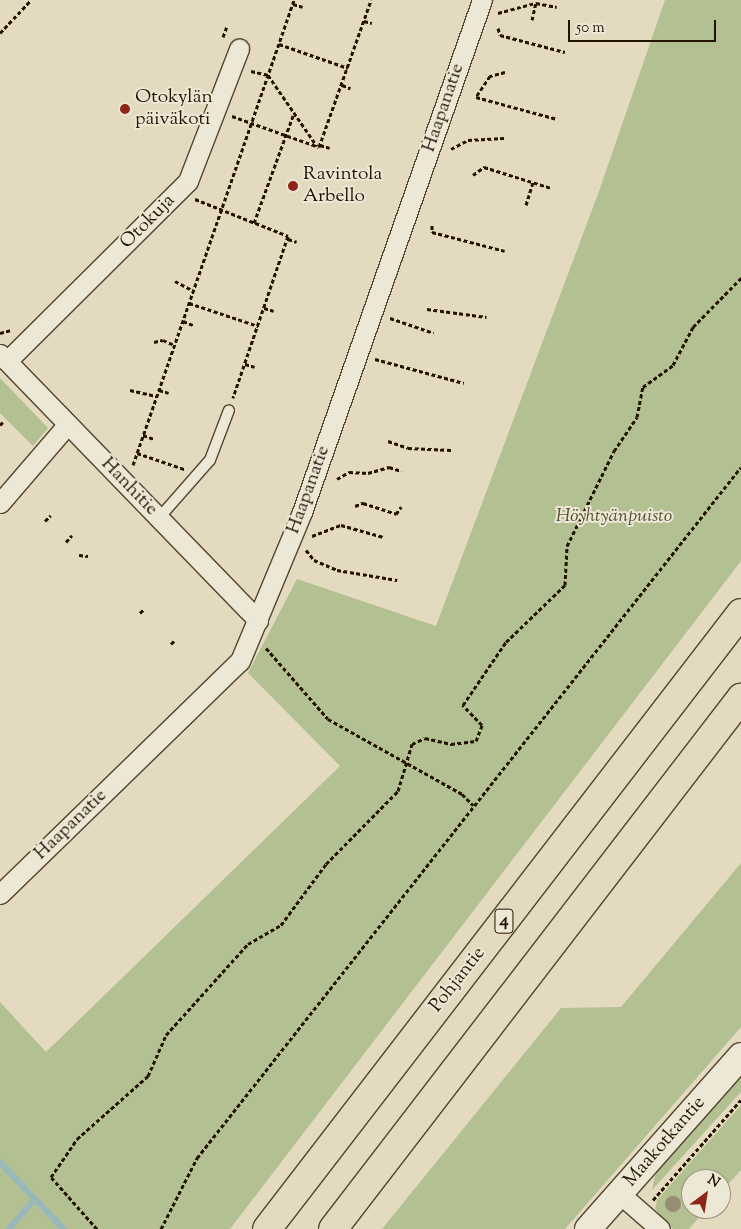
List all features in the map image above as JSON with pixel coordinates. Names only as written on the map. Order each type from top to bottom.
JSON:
[{"type":"highway","name":"Pohjantie","points":[[267,1229],[741,613]]},
{"type":"highway","points":[[333,1229],[741,698]]},
{"type":"street","name":"Haapanatie","points":[[0,894],[225,678],[240,661],[256,626],[358,353],[482,0]]},
{"type":"street","name":"Otokuja","points":[[3,358],[178,192],[196,164],[214,110],[230,45]]},
{"type":"street","name":"Hanhitie","points":[[3,358],[159,518],[256,626]]},
{"type":"street","points":[[0,503],[18,477],[68,424]]},
{"type":"street","points":[[0,483],[18,477]]},
{"type":"street","name":"Maakotkantie","points":[[588,1229],[741,1056]]},
{"type":"street","points":[[620,1194],[660,1229]]},
{"type":"lane","points":[[159,518],[199,474],[217,446],[229,410]]},
{"type":"path","points":[[0,32],[31,0]]},
{"type":"path","points":[[320,145],[371,0]]},
{"type":"path","points":[[132,467],[294,2],[303,7]]},
{"type":"path","points":[[498,13],[536,3],[557,8]]},
{"type":"path","points":[[532,20],[536,3]]},
{"type":"path","points":[[364,21],[372,23]]},
{"type":"path","points":[[227,26],[230,45]]},
{"type":"path","points":[[498,28],[500,35],[565,52]]},
{"type":"path","points":[[279,44],[348,68]]},
{"type":"path","points":[[505,72],[490,76],[476,97],[556,119]]},
{"type":"path","points":[[342,85],[350,88]]},
{"type":"path","points":[[214,110],[285,135],[330,148]]},
{"type":"path","points":[[254,223],[294,113]]},
{"type":"path","points":[[450,149],[468,140],[504,138]]},
{"type":"path","points":[[473,175],[484,167],[551,188]]},
{"type":"path","points":[[526,205],[533,182]]},
{"type":"path","points":[[178,192],[297,242]]},
{"type":"path","points":[[432,226],[432,232],[505,251]]},
{"type":"path","points":[[229,410],[288,239]]},
{"type":"path","points":[[97,1229],[51,1176],[77,1139],[148,1076],[166,1035],[248,944],[281,925],[326,864],[398,791],[412,744],[425,738],[451,744],[476,741],[482,725],[464,705],[506,642],[565,586],[567,546],[614,451],[637,417],[643,387],[674,365],[693,327],[741,278]]},
{"type":"path","points":[[175,281],[194,290]]},
{"type":"path","points":[[189,303],[258,326]]},
{"type":"path","points":[[264,308],[274,311]]},
{"type":"path","points":[[427,309],[486,317]]},
{"type":"path","points":[[372,312],[434,333]]},
{"type":"path","points":[[183,321],[193,325]]},
{"type":"path","points":[[0,333],[21,329]]},
{"type":"path","points":[[154,342],[163,340],[174,345]]},
{"type":"path","points":[[358,353],[406,371],[464,383]]},
{"type":"path","points":[[245,364],[255,367]]},
{"type":"path","points":[[130,390],[157,396]]},
{"type":"path","points":[[159,390],[169,393]]},
{"type":"path","points":[[143,435],[154,438]]},
{"type":"path","points":[[388,441],[408,448],[451,450]]},
{"type":"path","points":[[137,453],[199,474]]},
{"type":"path","points":[[161,1229],[197,1158],[741,466]]},
{"type":"path","points":[[337,479],[350,472],[368,474],[389,467],[401,471]]},
{"type":"path","points":[[355,506],[363,503],[396,514],[401,507]]},
{"type":"path","points":[[45,520],[51,514]]},
{"type":"path","points":[[307,538],[341,525],[383,538]]},
{"type":"path","points":[[66,542],[72,535]]},
{"type":"path","points":[[304,548],[314,560],[337,570],[398,580]]},
{"type":"path","points":[[79,555],[88,556]]},
{"type":"path","points":[[140,613],[144,609]]},
{"type":"path","points":[[256,626],[328,719],[462,794],[473,805]]},
{"type":"path","points":[[171,644],[175,640]]},
{"type":"path","points":[[642,1213],[741,1100]]},
{"type":"green space","name":"Höyhtyänpuisto","points":[[665,0],[741,0],[741,561],[230,1229],[0,1229],[0,1002],[46,1052],[340,766],[248,673],[297,579],[436,626],[598,194]]},
{"type":"green space","points":[[0,378],[48,428],[33,446],[0,413]]},
{"type":"green space","points":[[741,863],[741,1027],[565,1229],[382,1229],[561,1008],[621,1007]]},
{"type":"green space","points":[[741,1072],[741,1092],[652,1190],[657,1167]]},
{"type":"green space","points":[[741,1105],[741,1170],[731,1181],[731,1169],[684,1169]]},
{"type":"green space","points":[[681,1173],[681,1219],[698,1219],[689,1229],[673,1229],[655,1209],[657,1200]]},
{"type":"waterway","points":[[0,1162],[64,1229]]},
{"type":"waterway","points":[[9,1229],[35,1199]]},
{"type":"place","name":"Otokylän päiväkoti","points":[[125,109]]},
{"type":"place","name":"Ravintola Arbello","points":[[293,186]]}]
